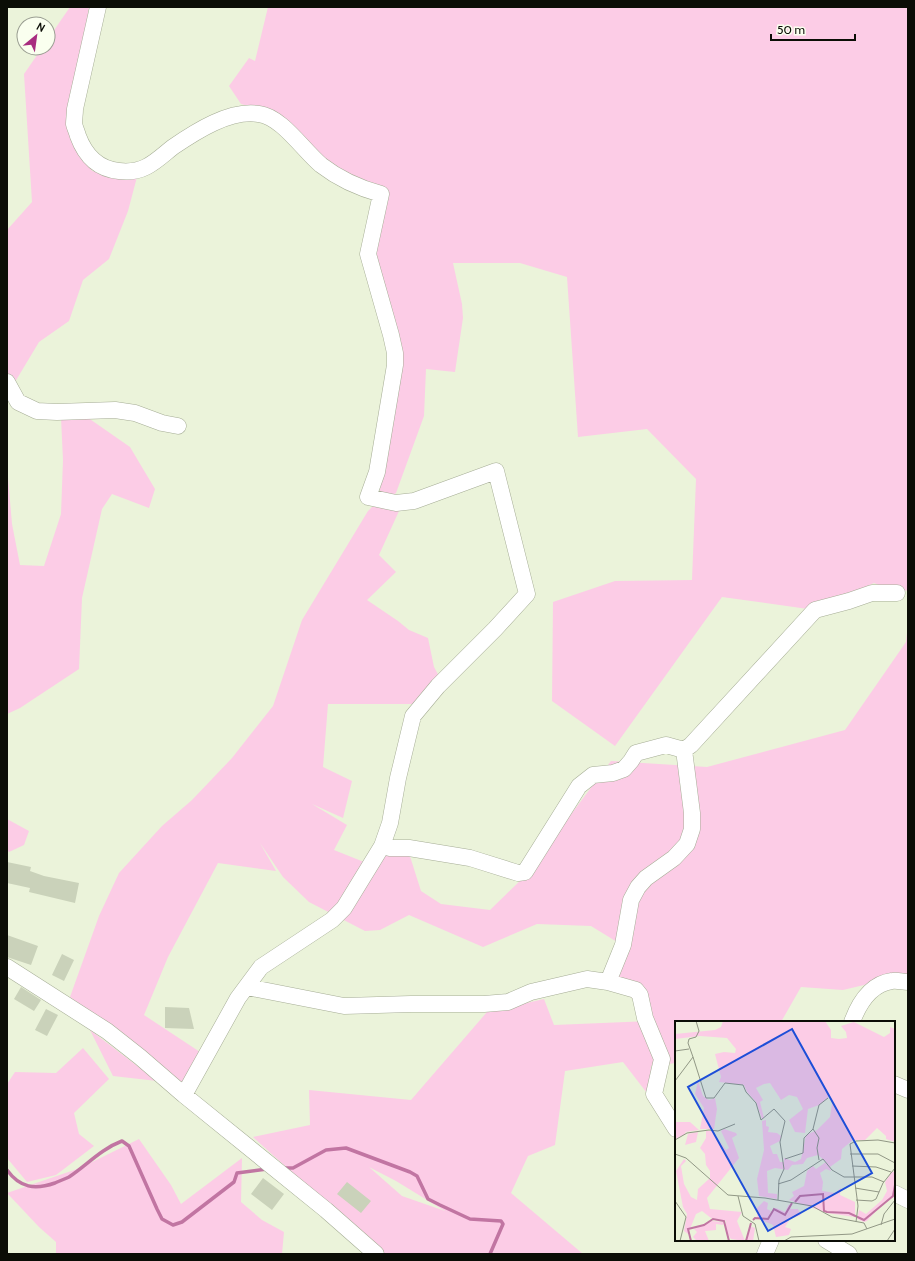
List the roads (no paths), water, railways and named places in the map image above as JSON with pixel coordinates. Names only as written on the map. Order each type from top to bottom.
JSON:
[{"type":"street","points":[[98,7],[75,109],[74,125],[82,146],[92,159],[103,167],[128,172],[146,168],[172,148],[209,126],[228,117],[244,113],[259,114],[269,117],[283,127],[309,155],[334,174],[363,189],[381,194],[368,254],[391,335],[395,353],[395,365],[377,472],[368,498],[396,503],[409,502],[496,471],[527,594],[495,629],[438,686],[413,716],[398,778],[390,823],[382,846],[344,908],[332,920],[261,966],[238,998],[184,1094]]},
{"type":"street","points":[[7,382],[18,402],[37,411],[57,412],[115,410],[135,413],[162,423],[178,426]]},
{"type":"street","points":[[684,750],[691,745],[815,610],[872,593],[897,593]]},
{"type":"street","points":[[382,846],[390,848],[408,848],[470,858],[518,873],[525,872],[579,786],[593,775],[613,773],[624,769],[636,752],[656,746],[666,745],[684,750]]},
{"type":"street","points":[[608,982],[623,945],[631,900],[638,887],[646,878],[674,858],[687,844],[692,829],[692,813],[684,750]]},
{"type":"street","points":[[7,967],[107,1031],[326,1210],[376,1254]]},
{"type":"street","points":[[246,987],[344,1006],[484,1004],[508,1002],[531,992],[587,979],[608,982],[636,990],[640,995],[645,1018],[662,1059],[654,1094],[675,1127]]},
{"type":"street","points":[[852,1021],[856,1011],[865,996],[876,986],[893,981],[908,982]]},
{"type":"street","points":[[895,1084],[908,1090]]},
{"type":"street","points":[[895,1193],[908,1200]]},
{"type":"street","points":[[766,1254],[771,1241]]},
{"type":"street","points":[[828,1241],[849,1254]]},
{"type":"waterway","points":[[7,1170],[17,1181],[28,1186],[34,1187],[48,1185],[69,1177],[107,1148],[122,1141],[129,1146],[162,1219],[173,1225],[182,1222],[234,1182],[237,1173],[267,1169]]},
{"type":"waterway","points":[[283,1168],[293,1168],[326,1150],[346,1148],[410,1172],[417,1176],[428,1199],[470,1219],[501,1221],[503,1224],[490,1254]]}]
